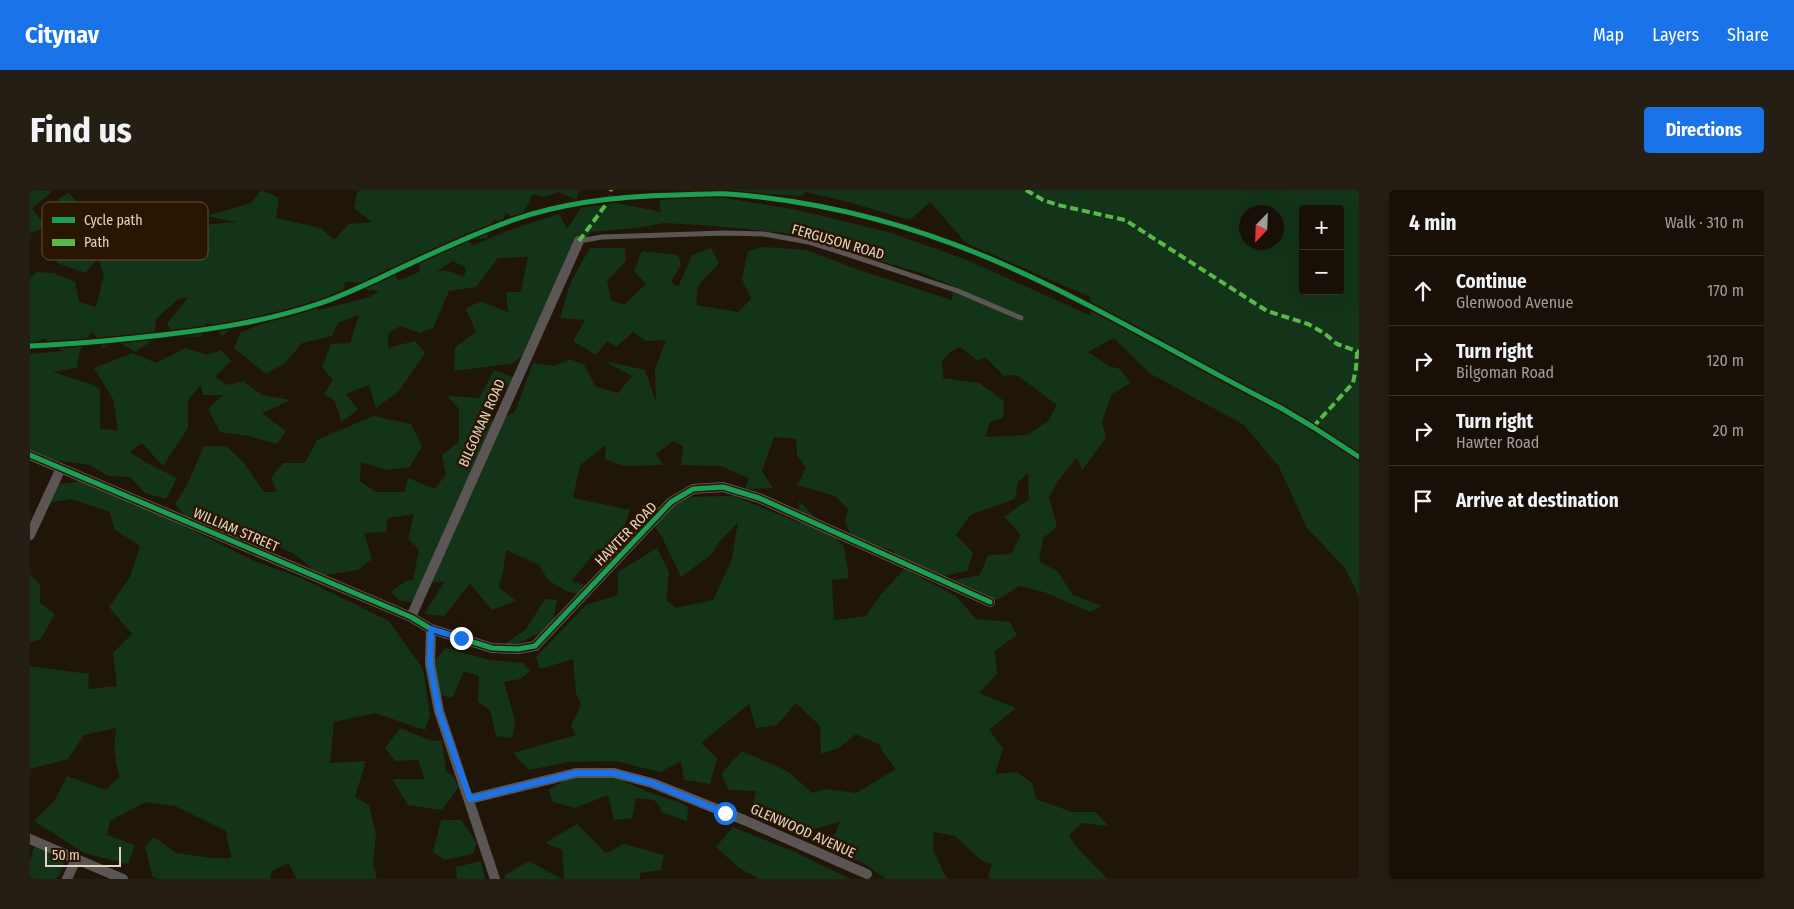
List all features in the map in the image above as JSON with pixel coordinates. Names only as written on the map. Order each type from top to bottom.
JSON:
[{"type":"street","name":"BILGOMAN ROAD","points":[[411,617],[579,241]]},
{"type":"street","name":"WILLIAM STREET","points":[[30,455],[411,617],[431,629]]},
{"type":"street","points":[[30,535],[61,468]]},
{"type":"street","name":"HAWTER ROAD","points":[[431,629],[492,648],[518,649],[535,646],[671,502],[693,489],[723,487],[759,498],[990,602]]},
{"type":"street","points":[[431,629],[430,664],[439,711],[470,799],[495,879]]},
{"type":"street","name":"GLENWOOD AVENUE","points":[[470,799],[576,773],[614,773],[652,783],[744,820],[867,874]]},
{"type":"street","points":[[30,839],[123,879]]},
{"type":"street","points":[[67,879],[76,859]]},
{"type":"lane","name":"FERGUSON ROAD","points":[[579,241],[610,237],[725,233],[764,234],[809,242],[859,258],[958,291],[1021,318]]},
{"type":"green space","points":[[30,190],[53,191],[32,208],[42,222],[42,228],[30,233]]},
{"type":"green space","points":[[261,190],[279,198],[276,218],[321,228],[334,240],[349,224],[372,222],[354,208],[357,192],[361,190],[580,190],[576,200],[559,192],[543,197],[533,194],[519,221],[506,213],[501,224],[494,219],[487,238],[471,240],[465,231],[472,246],[504,232],[559,214],[567,229],[581,208],[617,203],[661,212],[659,201],[686,190],[1359,190],[1359,596],[1344,567],[1307,528],[1279,467],[1244,425],[1149,373],[1114,338],[1088,352],[1109,366],[1120,369],[1130,383],[1112,394],[1102,421],[1106,438],[1082,470],[1077,458],[1060,478],[1049,497],[1057,527],[1043,538],[1039,561],[1058,572],[1073,595],[1102,606],[1090,612],[1044,592],[1019,586],[997,600],[955,580],[980,575],[988,555],[1011,554],[1021,535],[1004,517],[1029,499],[1028,473],[1018,482],[1015,499],[970,515],[956,535],[973,553],[967,571],[943,576],[905,567],[892,550],[854,540],[845,523],[848,509],[835,496],[797,485],[806,468],[797,455],[796,439],[774,437],[762,471],[773,488],[745,489],[749,478],[721,466],[681,465],[683,446],[673,441],[656,454],[663,465],[624,466],[605,459],[606,445],[580,465],[573,498],[630,510],[625,525],[607,550],[597,549],[572,581],[590,587],[577,594],[566,591],[548,580],[539,565],[506,550],[499,587],[516,601],[492,610],[470,584],[444,616],[424,614],[445,581],[431,583],[414,602],[400,601],[391,592],[406,581],[413,580],[419,549],[408,539],[414,514],[388,518],[386,532],[364,533],[372,559],[358,570],[320,576],[296,555],[272,543],[257,550],[185,516],[175,504],[187,485],[204,446],[226,446],[244,463],[264,492],[277,492],[271,478],[283,463],[305,463],[317,440],[373,416],[411,424],[422,446],[410,467],[386,470],[361,462],[360,481],[376,492],[405,492],[408,478],[435,489],[446,474],[442,455],[459,442],[459,409],[447,396],[479,398],[494,370],[515,378],[491,406],[492,423],[515,412],[533,363],[554,366],[570,359],[584,365],[596,387],[618,393],[632,376],[604,361],[645,370],[656,403],[655,369],[666,340],[646,341],[633,332],[616,347],[607,341],[596,355],[573,341],[585,320],[560,318],[571,281],[590,248],[625,248],[626,261],[607,281],[611,300],[624,305],[646,284],[634,271],[642,251],[678,255],[681,264],[671,282],[678,287],[692,255],[711,248],[719,263],[698,286],[696,305],[738,312],[751,299],[742,279],[748,251],[764,247],[806,250],[859,270],[952,300],[953,286],[924,274],[785,233],[664,223],[637,228],[590,232],[578,252],[531,350],[511,364],[454,371],[455,347],[476,332],[466,309],[480,301],[508,312],[506,292],[521,292],[528,257],[498,258],[476,287],[449,291],[433,328],[420,333],[400,326],[388,334],[388,348],[415,341],[425,353],[399,391],[376,408],[369,385],[346,394],[358,410],[341,422],[335,401],[324,394],[333,380],[322,367],[331,344],[350,343],[359,315],[338,323],[332,336],[302,343],[285,363],[266,374],[234,348],[241,332],[281,317],[238,320],[223,336],[207,322],[201,337],[174,336],[167,323],[189,297],[178,299],[156,319],[153,340],[135,352],[115,340],[103,349],[92,331],[80,350],[77,368],[53,372],[100,389],[100,429],[118,430],[113,399],[94,368],[133,353],[156,363],[185,348],[208,355],[221,350],[231,361],[215,377],[227,385],[243,381],[262,395],[291,400],[262,413],[286,431],[277,444],[248,436],[220,432],[208,409],[223,395],[203,395],[201,385],[188,400],[188,428],[163,466],[142,443],[130,452],[177,478],[166,499],[145,493],[130,477],[108,476],[90,465],[44,459],[30,453],[30,354],[63,351],[44,338],[30,345],[30,278],[37,272],[54,273],[75,282],[79,302],[96,307],[104,275],[99,260],[208,260],[208,226],[237,222],[208,216],[251,203]],"holes":[[[739,192],[801,196],[806,192],[910,220],[930,202],[966,243],[1090,297],[1091,316],[965,259],[888,232],[797,210],[713,196]],[[453,261],[466,268],[464,277],[449,271],[437,271]],[[420,264],[419,272],[397,281],[396,275],[402,266]],[[345,282],[362,283],[367,290],[379,291],[370,297],[318,310],[309,301],[323,303],[344,291]],[[960,347],[978,361],[985,357],[1004,376],[1017,375],[1057,405],[1048,421],[1027,435],[985,437],[990,422],[1003,418],[1004,401],[979,383],[943,378],[942,361],[950,352]]]},
{"type":"green space","points":[[69,193],[78,202],[58,202],[58,199]]},
{"type":"green space","points":[[57,260],[96,260],[85,273],[57,263]]},
{"type":"green space","points":[[81,481],[146,507],[254,561],[301,578],[389,621],[423,669],[430,715],[425,730],[375,713],[334,722],[330,763],[366,761],[355,797],[369,805],[376,834],[373,865],[377,879],[297,879],[288,863],[272,871],[270,879],[159,879],[152,876],[145,846],[154,837],[176,853],[211,858],[231,858],[226,831],[175,806],[145,802],[110,821],[107,835],[135,845],[128,864],[84,853],[34,821],[55,800],[67,776],[106,790],[119,777],[114,750],[116,728],[84,735],[68,759],[30,769],[30,666],[89,674],[88,689],[117,686],[113,653],[132,634],[109,607],[130,577],[140,546],[114,529],[110,512],[71,499],[43,504],[52,485]]},
{"type":"green space","points":[[733,496],[800,523],[799,501],[844,547],[849,578],[832,580],[834,620],[866,616],[879,597],[904,569],[956,596],[976,619],[1010,622],[1017,635],[995,651],[997,674],[979,693],[1016,708],[989,730],[1003,748],[995,774],[1017,772],[1032,783],[1036,799],[1072,812],[1096,812],[1108,826],[1082,823],[1069,835],[1075,845],[1107,879],[991,879],[988,877],[992,864],[981,860],[955,836],[934,832],[933,850],[947,879],[885,879],[865,864],[828,850],[840,822],[813,829],[753,804],[756,791],[729,790],[721,774],[742,751],[789,772],[812,793],[825,789],[856,793],[896,769],[884,754],[880,745],[856,734],[839,748],[821,754],[820,726],[796,703],[777,725],[756,728],[749,704],[701,743],[717,758],[710,784],[684,780],[681,761],[660,772],[615,761],[568,762],[529,770],[513,753],[576,735],[571,726],[581,705],[576,693],[573,659],[540,669],[536,657],[586,605],[618,595],[618,572],[657,548],[669,572],[666,600],[676,608],[713,600],[732,559],[738,522],[719,542],[712,554],[681,577],[662,537],[650,519],[679,497]]},
{"type":"green space","points":[[30,574],[40,585],[40,603],[55,614],[40,640],[30,642]]},
{"type":"green space","points":[[545,599],[557,600],[552,627],[519,643],[501,647],[526,629]]},
{"type":"green space","points":[[446,648],[490,660],[523,663],[530,671],[520,679],[504,682],[515,721],[512,738],[496,736],[490,710],[478,702],[479,676],[464,671],[452,698],[436,694],[434,661]]},
{"type":"green space","points":[[400,728],[432,741],[442,740],[446,772],[453,776],[459,787],[442,810],[408,805],[392,779],[425,779],[418,760],[395,761],[385,748]]},
{"type":"green space","points":[[574,775],[613,777],[681,803],[688,807],[687,821],[661,812],[660,807],[654,800],[636,798],[632,818],[614,820],[608,795],[575,808],[553,802],[548,790]]},
{"type":"green space","points":[[441,820],[461,820],[477,843],[473,854],[444,860],[433,852]]},
{"type":"green space","points":[[577,824],[606,853],[624,844],[664,855],[661,870],[640,873],[640,879],[564,879],[562,850],[545,843]]},
{"type":"green space","points":[[733,827],[799,854],[850,879],[760,879],[739,868],[716,847]]},
{"type":"green space","points":[[34,846],[64,857],[63,868],[56,879],[30,879],[30,862]]},
{"type":"green space","points":[[481,861],[485,879],[457,879],[456,867]]},
{"type":"green space","points":[[528,861],[563,879],[505,879],[504,876]]},
{"type":"marked path","points":[[579,241],[610,199],[611,190]]},
{"type":"marked path","points":[[1026,190],[1043,200],[1058,205],[1125,220],[1267,311],[1308,324],[1324,333],[1337,344],[1359,352]]},
{"type":"marked path","points":[[1313,427],[1353,383],[1357,352]]},
{"type":"cycle path","points":[[30,346],[96,342],[182,333],[241,324],[280,315],[340,296],[485,230],[532,214],[572,204],[634,197],[729,194],[798,202],[866,217],[933,237],[998,262],[1105,314],[1281,408],[1359,457]]},
{"type":"cycle path","points":[[30,455],[411,617],[431,629],[492,648],[518,649],[535,646],[671,502],[693,489],[723,487],[759,498],[990,602]]},
{"type":"route","points":[[461,638],[431,629],[430,664],[439,711],[470,799],[576,773],[614,773],[652,783],[725,813]]}]
